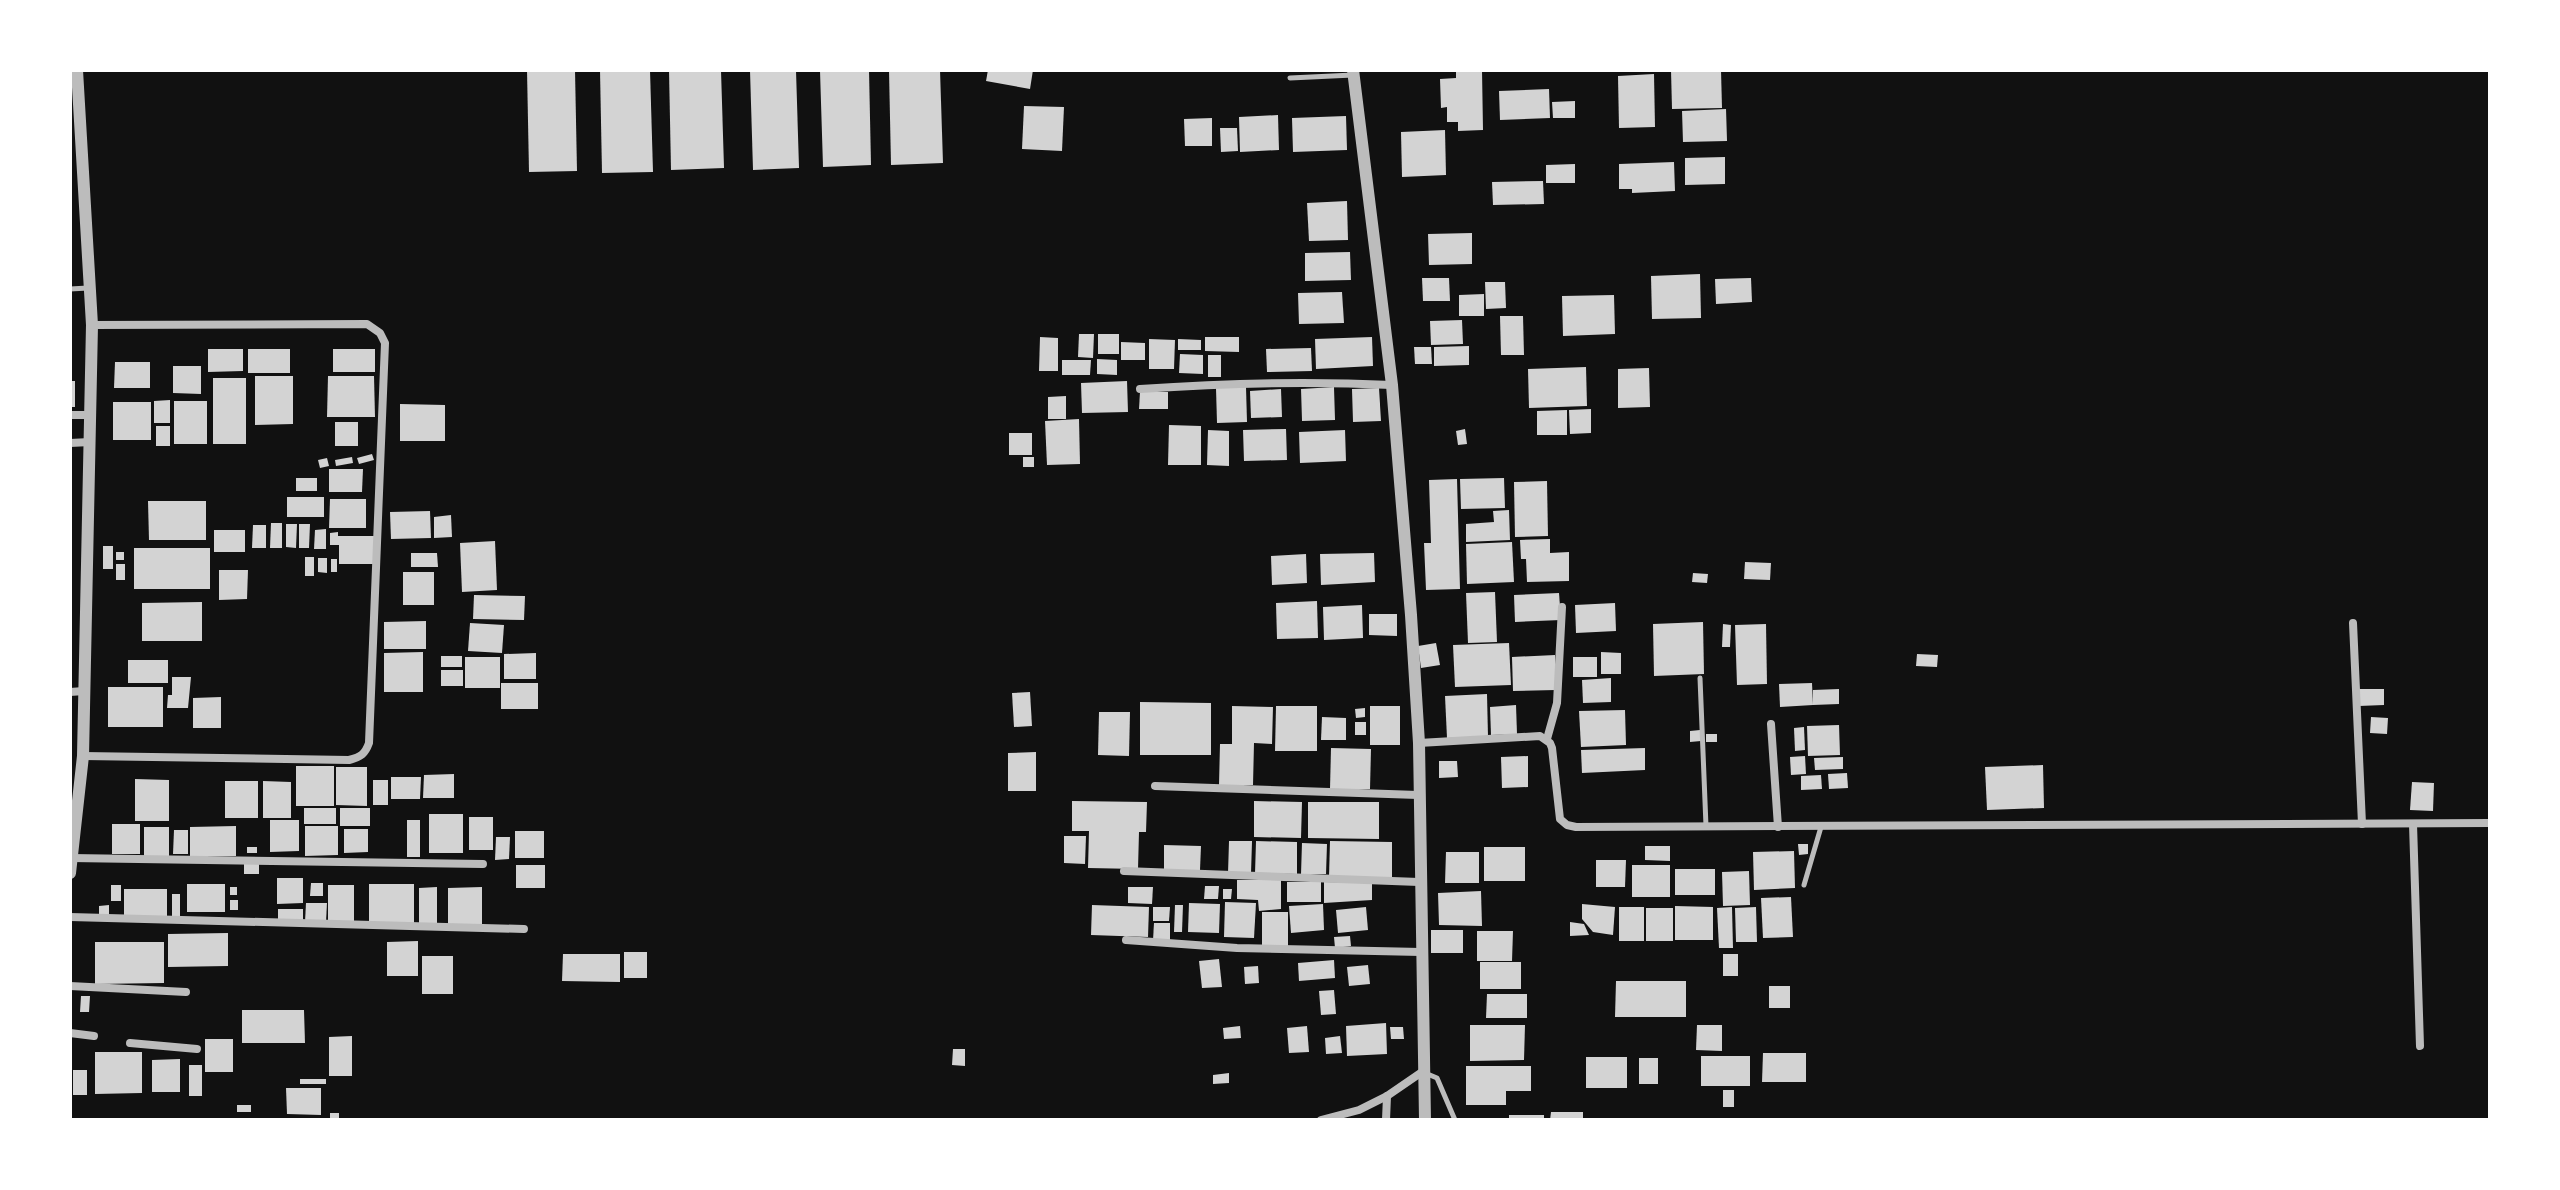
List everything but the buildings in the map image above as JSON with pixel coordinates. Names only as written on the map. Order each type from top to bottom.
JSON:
[{"type":"street","points":[[70,873],[73,820],[83,756],[92,325],[77,70]]},
{"type":"street","points":[[1354,73],[1392,385],[1419,743],[1425,1120]]},
{"type":"street","points":[[83,756],[349,760],[360,758],[365,752],[369,743],[385,343],[380,333],[367,324],[92,325]]},
{"type":"street","points":[[1140,389],[1231,383],[1392,385]]},
{"type":"street","points":[[70,415],[90,415]]},
{"type":"street","points":[[70,443],[90,442]]},
{"type":"street","points":[[1547,739],[1557,703],[1562,607]]},
{"type":"street","points":[[2353,623],[2362,824]]},
{"type":"street","points":[[70,692],[84,691]]},
{"type":"street","points":[[1771,724],[1778,827]]},
{"type":"street","points":[[1419,743],[1535,734],[1547,739],[1552,748],[1560,819],[1576,827],[2490,823]]},
{"type":"street","points":[[1155,786],[1418,795]]},
{"type":"street","points":[[2413,824],[2420,1046]]},
{"type":"street","points":[[71,858],[483,864]]},
{"type":"street","points":[[1124,871],[1419,882]]},
{"type":"street","points":[[70,917],[524,929]]},
{"type":"street","points":[[1126,940],[1237,948],[1421,952]]},
{"type":"street","points":[[70,986],[186,992]]},
{"type":"street","points":[[70,1033],[94,1036]]},
{"type":"street","points":[[130,1043],[197,1049]]},
{"type":"street","points":[[1321,1120],[1359,1110],[1387,1096],[1422,1072]]},
{"type":"street","points":[[1386,1120],[1387,1096]]},
{"type":"lane","points":[[1290,78],[1354,73]]},
{"type":"lane","points":[[70,289],[89,288]]},
{"type":"lane","points":[[1700,678],[1706,827]]},
{"type":"lane","points":[[1804,885],[1821,827]]},
{"type":"lane","points":[[1422,1072],[1437,1078],[1455,1120]]}]
